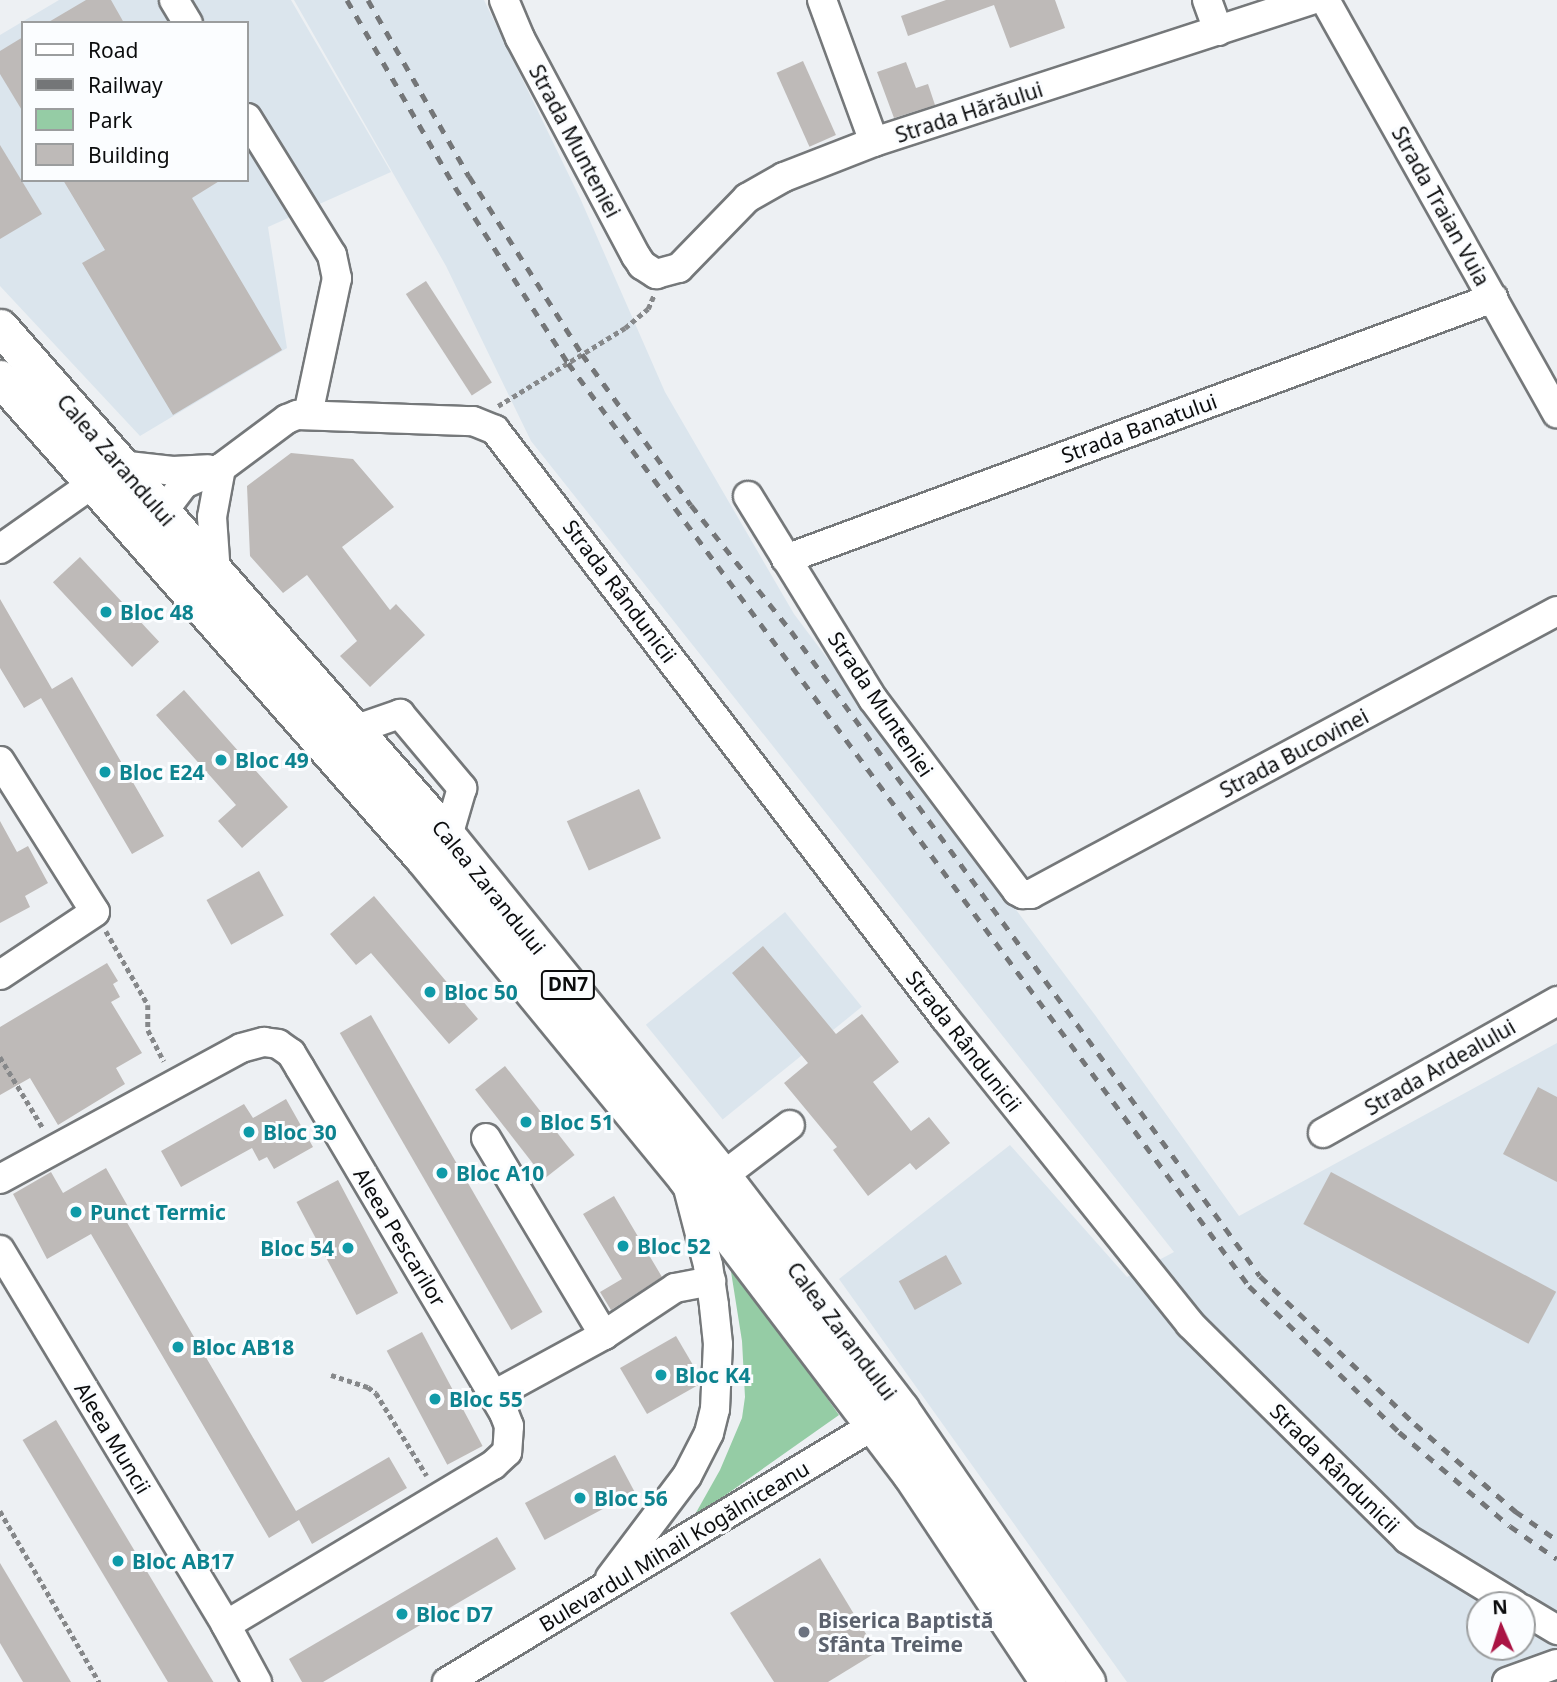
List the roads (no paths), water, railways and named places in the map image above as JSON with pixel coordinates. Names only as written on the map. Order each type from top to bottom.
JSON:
[{"type":"main road","name":"Calea Zarandului","points":[[0,327],[106,474],[150,524],[686,1179],[887,1417],[910,1474],[1048,1682]]},
{"type":"main road","name":"Calea Zarandului","points":[[0,378],[106,474]]},
{"type":"main road","name":"Calea Zarandului","points":[[150,524],[216,574],[448,836],[723,1176],[887,1417],[1087,1682]]},
{"type":"street","points":[[174,0],[187,21]]},
{"type":"street","name":"Strada Munteniei","points":[[504,0],[520,38],[636,256],[642,265],[656,274]]},
{"type":"street","points":[[822,0],[874,142]]},
{"type":"street","points":[[1207,0],[1218,31]]},
{"type":"street","name":"Strada Hărăului","points":[[656,274],[679,268],[728,215],[761,188],[874,142],[1312,0]]},
{"type":"street","name":"Strada Traian Vuia","points":[[1325,0],[1557,413]]},
{"type":"street","points":[[150,524],[198,500],[221,468],[287,419],[308,415],[337,278],[332,255],[248,120]]},
{"type":"street","name":"Strada Banatului","points":[[786,559],[1493,298]]},
{"type":"street","name":"Strada Rândunicii","points":[[308,415],[473,421],[488,426],[501,435],[945,1018],[1190,1324],[1407,1539],[1492,1591]]},
{"type":"street","points":[[0,550],[106,474],[221,468]]},
{"type":"street","points":[[216,574],[212,517],[221,468]]},
{"type":"street","name":"Strada Munteniei","points":[[748,496],[873,699],[1017,891],[1031,894]]},
{"type":"street","name":"Strada Bucovinei","points":[[1031,894],[1557,611]]},
{"type":"street","points":[[0,761],[95,912],[0,975]]},
{"type":"street","name":"Strada Ardealului","points":[[1323,1133],[1557,1000]]},
{"type":"street","name":"Aleea Pescarilor","points":[[0,1179],[241,1048],[264,1042],[278,1044],[291,1053],[494,1395],[509,1426],[507,1452],[494,1465],[226,1625]]},
{"type":"street","points":[[723,1176],[790,1125]]},
{"type":"street","points":[[486,1138],[604,1335]]},
{"type":"street","points":[[600,1592],[687,1476],[709,1433],[715,1409],[718,1344],[711,1281],[686,1179]]},
{"type":"street","name":"Aleea Muncii","points":[[0,1250],[226,1625],[257,1682]]},
{"type":"street","points":[[494,1395],[604,1335],[675,1288],[711,1281]]},
{"type":"street","name":"Bulevardul Mihail Kogălniceanu","points":[[447,1682],[887,1417]]},
{"type":"street","points":[[1536,1617],[1557,1630]]},
{"type":"street","points":[[1507,1682],[1557,1664]]},
{"type":"railway","points":[[347,0],[455,187],[568,363],[1249,1286],[1399,1432],[1510,1526],[1557,1559]]},
{"type":"railway","points":[[368,0],[469,176],[582,354],[691,505],[791,631],[1260,1276],[1415,1424],[1515,1511],[1557,1540]]},
{"type":"place","name":"Bloc 48","points":[[106,612]]},
{"type":"place","name":"Bloc 49","points":[[221,760]]},
{"type":"place","name":"Bloc E24","points":[[105,772]]},
{"type":"place","name":"Bloc 50","points":[[430,992]]},
{"type":"place","name":"Bloc 51","points":[[526,1122]]},
{"type":"place","name":"Bloc 30","points":[[249,1132]]},
{"type":"place","name":"Bloc A10","points":[[442,1173]]},
{"type":"place","name":"Punct Termic","points":[[76,1212]]},
{"type":"place","name":"Bloc 52","points":[[623,1246]]},
{"type":"place","name":"Bloc 54","points":[[348,1248]]},
{"type":"place","name":"Bloc AB18","points":[[178,1347]]},
{"type":"place","name":"Bloc K4","points":[[661,1375]]},
{"type":"place","name":"Bloc 55","points":[[435,1399]]},
{"type":"place","name":"Bloc 56","points":[[580,1498]]},
{"type":"place","name":"Bloc AB17","points":[[118,1561]]},
{"type":"place","name":"Bloc D7","points":[[402,1614]]},
{"type":"place","name":"Biserica Baptistă Sfânta Treime","points":[[804,1632]]}]
